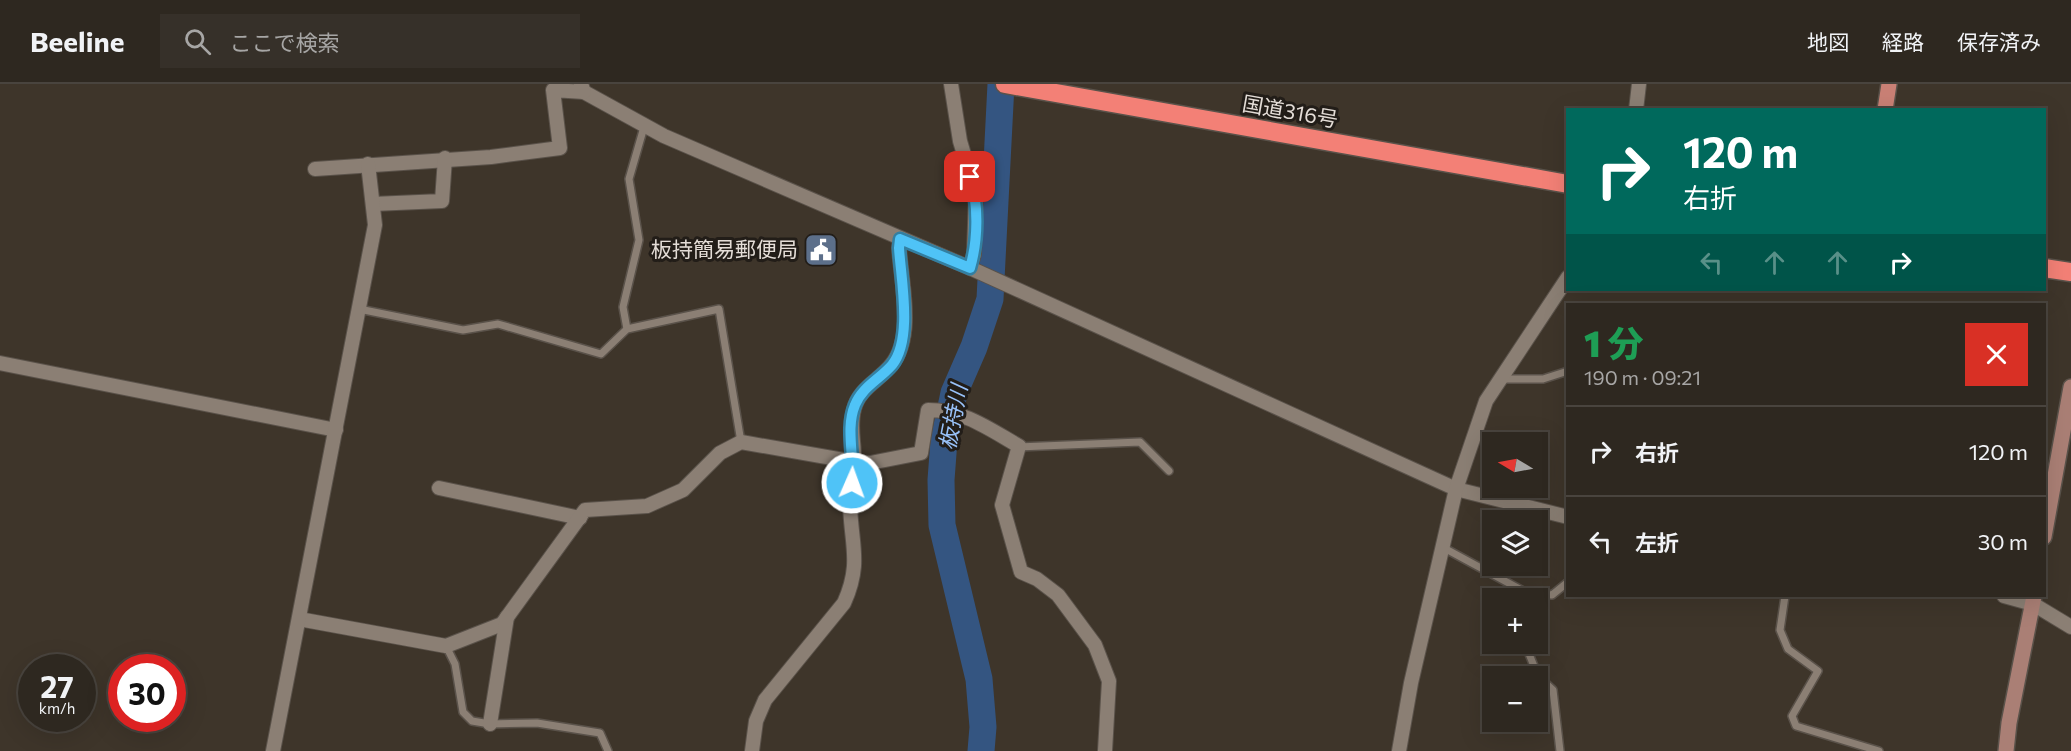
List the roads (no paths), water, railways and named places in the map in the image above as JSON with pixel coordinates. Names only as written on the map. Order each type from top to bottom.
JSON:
[{"type":"highway","name":"国道316号","points":[[1005,84],[1566,184]]},
{"type":"highway","points":[[2046,268],[2071,272]]},
{"type":"main road","points":[[1885,108],[1889,84]]},
{"type":"street","points":[[951,84],[960,141],[976,195],[975,271]]},
{"type":"street","points":[[1636,108],[1639,84]]},
{"type":"street","points":[[315,169],[445,158],[491,157],[560,148],[553,90],[583,88],[644,127],[975,271],[1456,489],[1566,516]]},
{"type":"street","points":[[373,204],[442,201],[445,158]]},
{"type":"street","points":[[273,751],[375,225],[368,164]]},
{"type":"street","points":[[752,751],[756,721],[765,700],[844,603],[852,585],[856,566],[850,504],[855,462],[850,433],[854,406],[863,391],[892,365],[901,351],[904,324],[900,239]]},
{"type":"street","points":[[1399,751],[1411,683],[1456,489],[1486,401],[1566,280]]},
{"type":"street","points":[[0,363],[336,430]]},
{"type":"street","points":[[2046,526],[2071,387]]},
{"type":"street","points":[[300,619],[446,646],[502,624],[585,510],[647,506],[683,490],[720,453],[741,442],[870,463],[921,453],[928,410],[941,410],[964,414],[1018,447],[1002,505],[1021,572],[1037,579],[1058,595],[1095,645],[1109,681],[1105,751]]},
{"type":"street","points":[[439,488],[580,518]]},
{"type":"street","points":[[2011,597],[2033,600],[2071,627]]},
{"type":"street","points":[[2006,751],[2009,723],[2033,600]]},
{"type":"street","points":[[490,724],[507,617]]},
{"type":"lane","points":[[627,329],[623,307],[639,240],[629,179],[644,127]]},
{"type":"lane","points":[[359,309],[463,330],[498,324],[601,354],[627,329],[719,309],[741,442]]},
{"type":"lane","points":[[1501,379],[1543,378],[1566,372]]},
{"type":"lane","points":[[1018,447],[1140,442],[1169,471]]},
{"type":"lane","points":[[1444,548],[1512,588]]},
{"type":"lane","points":[[1548,595],[1552,595],[1566,584]]},
{"type":"lane","points":[[1785,597],[1780,630],[1788,649],[1818,672],[1792,716],[1796,726],[1879,751]]},
{"type":"lane","points":[[446,646],[455,664],[463,712],[472,721],[490,724],[537,723],[600,733],[608,751]]},
{"type":"lane","points":[[1530,654],[1538,676],[1552,690],[1560,751]]},
{"type":"waterway","name":"板持川","points":[[981,751],[983,727],[979,679],[942,525],[941,480],[944,440],[954,393],[974,347],[990,299],[1001,84]]},
{"type":"place","name":"板持簡易郵便局","points":[[821,250]]}]
